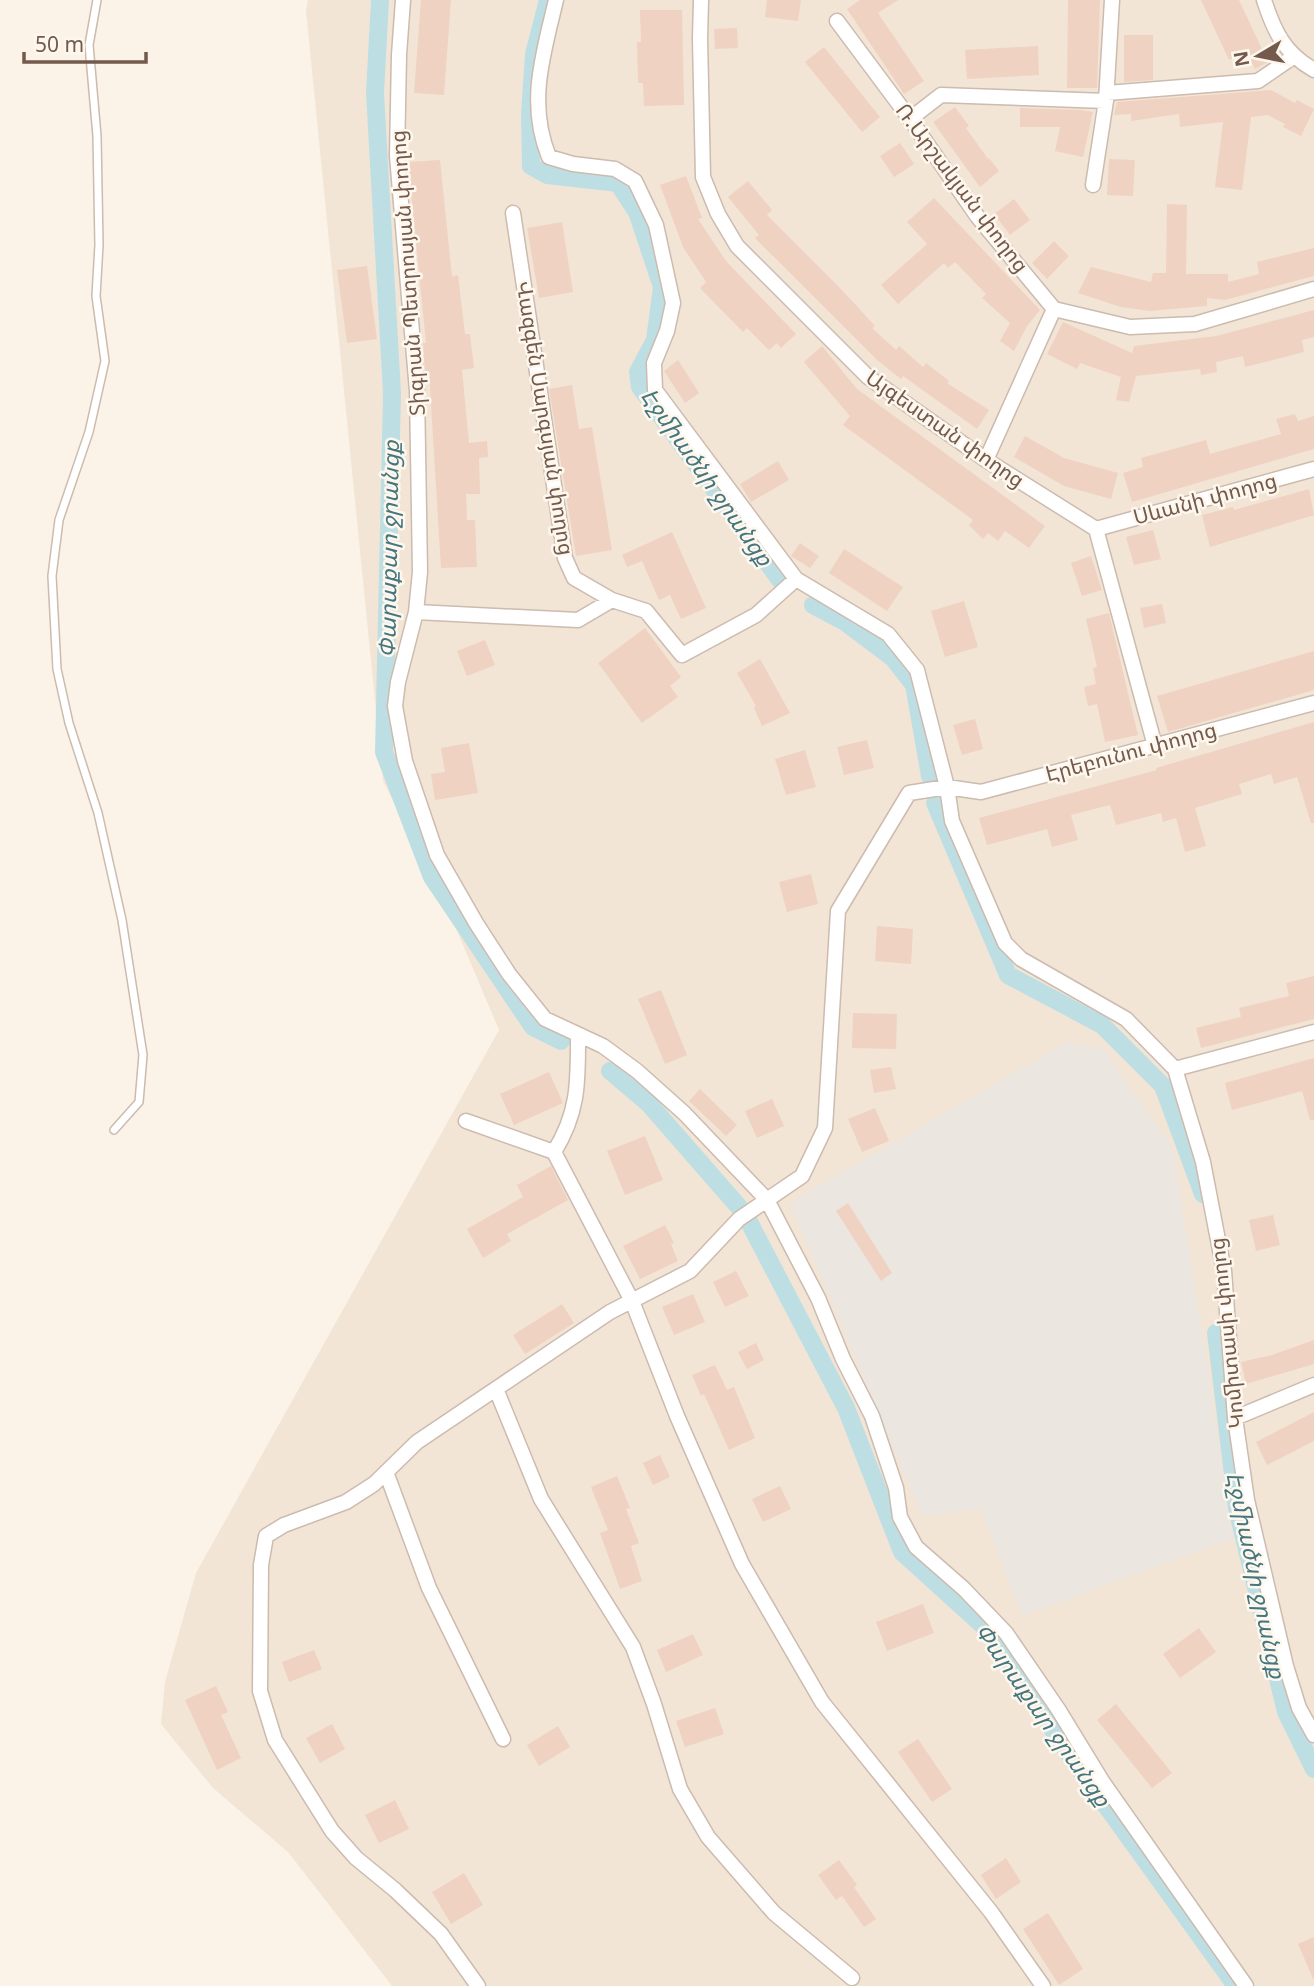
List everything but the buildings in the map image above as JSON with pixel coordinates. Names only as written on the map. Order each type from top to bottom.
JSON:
[{"type":"street","name":"Տիգրան Պետրոսյան փողոց","points":[[403,0],[398,55],[397,156],[417,391],[420,572],[416,612],[398,682],[395,706],[405,761],[433,844],[476,923],[509,974],[545,1019],[603,1046],[637,1071],[684,1113],[767,1200],[818,1298],[843,1359],[872,1416],[896,1488],[900,1517],[916,1547],[964,1589],[1006,1633],[1058,1709],[1102,1781],[1246,1986]]},
{"type":"street","name":"Կոմիտասի փողոց","points":[[556,0],[537,83],[540,135],[549,157],[573,164],[615,169],[635,181],[656,225],[673,303],[667,331],[654,363],[655,390],[796,579],[888,634],[917,670],[947,788],[952,821],[1005,943],[1021,959],[1126,1019],[1175,1069],[1203,1162],[1224,1271],[1235,1418],[1247,1500],[1286,1666],[1298,1708],[1314,1735]]},
{"type":"street","name":"Այգեստան փողոց","points":[[701,0],[703,177],[718,214],[737,246],[868,377],[986,460],[1096,529]]},
{"type":"street","points":[[1093,185],[1106,97],[1112,0]]},
{"type":"street","points":[[1264,0],[1273,27],[1293,57],[1314,69]]},
{"type":"street","name":"Ռ.Արշակյան փողոց","points":[[837,21],[977,216],[1054,309]]},
{"type":"street","points":[[910,120],[941,95],[1106,97],[1258,81],[1293,57]]},
{"type":"street","name":"Վազգեն Սարգսյան փողոց","points":[[513,213],[565,558],[574,578],[612,600],[646,611],[682,655],[756,615],[796,579]]},
{"type":"street","points":[[986,460],[1054,309],[1130,327],[1195,324],[1314,289]]},
{"type":"street","name":"Սևանի փողոց","points":[[1096,529],[1314,469]]},
{"type":"street","points":[[1096,529],[1155,746]]},
{"type":"street","points":[[416,612],[578,620],[612,600]]},
{"type":"street","name":"Էրեբունու փողոց","points":[[947,788],[981,792],[1314,703]]},
{"type":"street","points":[[478,1986],[440,1934],[395,1890],[356,1858],[332,1830],[275,1740],[260,1690],[261,1565],[266,1536],[284,1525],[346,1502],[374,1484],[417,1442],[610,1312],[690,1271],[739,1219],[802,1176],[825,1128],[838,911],[909,793],[947,788]]},
{"type":"street","points":[[1175,1069],[1314,1032]]},
{"type":"street","points":[[554,1152],[567,1131],[575,1105],[579,1084],[578,1036]]},
{"type":"street","points":[[466,1121],[554,1152],[632,1301],[677,1416],[742,1564],[822,1702],[991,1912],[1043,1986]]},
{"type":"street","points":[[1235,1418],[1314,1385]]},
{"type":"street","points":[[496,1389],[541,1499],[633,1647],[680,1789],[708,1837],[774,1913],[852,1978]]},
{"type":"street","points":[[386,1472],[429,1588],[503,1740]]},
{"type":"lane","points":[[97,0],[89,45],[97,136],[99,245],[96,296],[105,361],[89,432],[59,520],[52,576],[57,669],[69,723],[104,840],[122,920],[143,1055],[139,1102],[114,1130]]},
{"type":"shaded area","points":[[308,0],[1314,0],[1314,1986],[392,1986],[288,1852],[213,1788],[161,1724],[165,1682],[196,1573],[499,1030],[443,898],[383,781],[306,11]]},
{"type":"shaded area","points":[[1067,1042],[1104,1050],[1173,1149],[1234,1538],[1022,1616],[981,1509],[922,1516],[790,1203]]},
{"type":"waterway","name":"Փարաքար ջրանցք","points":[[380,0],[375,93],[392,393],[384,752],[432,877],[533,1027],[561,1041]]},
{"type":"waterway","name":"Էջմիածնի ջրանցք","points":[[548,0],[534,54],[530,114],[531,166],[547,175],[618,183],[637,212],[662,287],[655,340],[638,372],[640,387],[780,580]]},
{"type":"waterway","name":"Էջմիածնի ջրանցք","points":[[813,605],[845,622],[893,658],[914,685],[930,776]]},
{"type":"waterway","name":"Էջմիածնի ջրանցք","points":[[935,803],[1008,975],[1102,1025],[1163,1086],[1203,1194]]},
{"type":"waterway","name":"Փարաքար ջրանցք","points":[[610,1071],[649,1104],[738,1206]]},
{"type":"waterway","name":"Փարաքար ջրանցք","points":[[748,1220],[846,1408],[902,1552],[988,1630],[1066,1750],[1236,1986]]},
{"type":"waterway","name":"Էջմիածնի ջրանցք","points":[[1216,1333],[1237,1508],[1286,1712],[1314,1769]]}]
